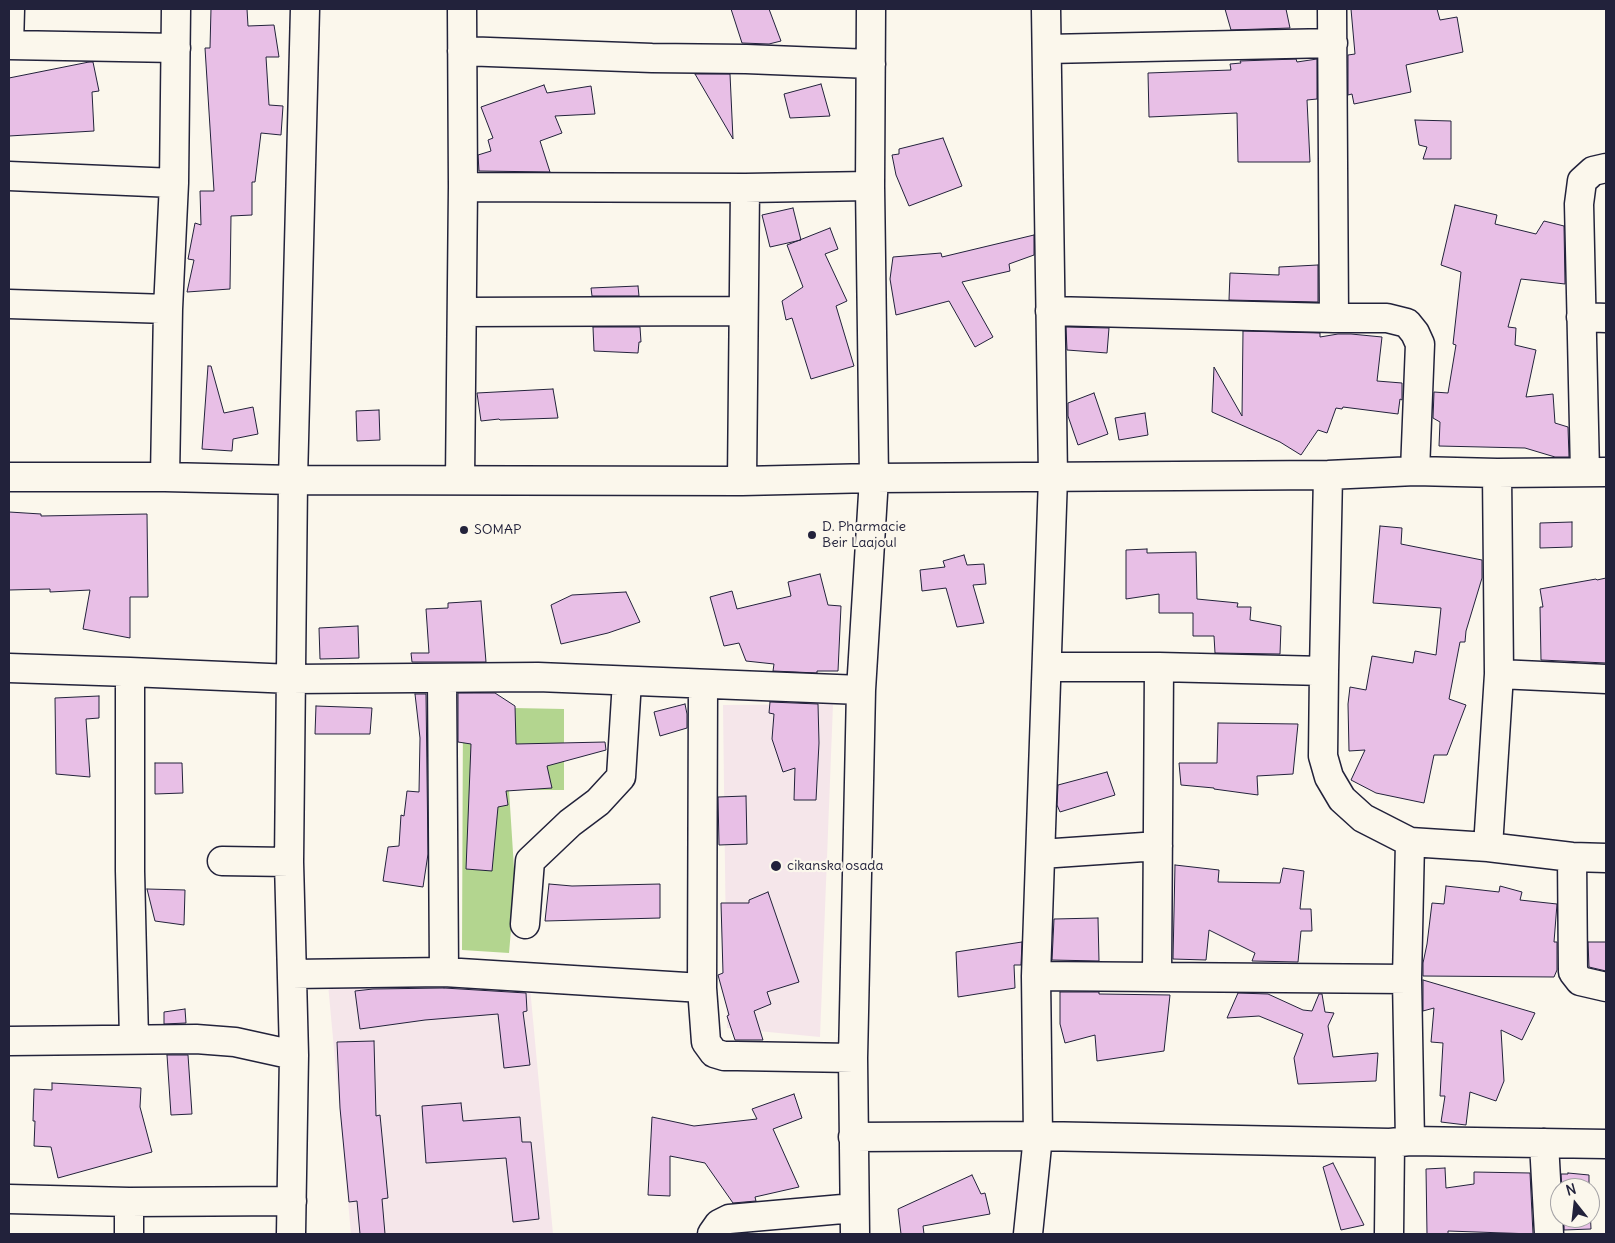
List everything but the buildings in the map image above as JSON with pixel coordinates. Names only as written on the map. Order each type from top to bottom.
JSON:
[{"type":"street","points":[[10,9],[9,45],[176,48]]},
{"type":"street","points":[[165,477],[168,309],[174,183],[176,9]]},
{"type":"street","points":[[291,1234],[294,1055],[289,862],[293,480],[306,9]]},
{"type":"street","points":[[460,480],[463,187],[462,9]]},
{"type":"street","points":[[855,1234],[853,1058],[861,690],[874,478],[870,186],[871,9]]},
{"type":"street","points":[[1028,1234],[1038,1136],[1036,976],[1053,477],[1046,9]]},
{"type":"street","points":[[1332,9],[1334,318]]},
{"type":"street","points":[[1047,49],[1333,43]]},
{"type":"street","points":[[462,51],[871,64]]},
{"type":"street","points":[[9,477],[742,481],[1328,474],[1415,471],[1497,473],[1596,472],[1594,318],[1579,204],[1582,181],[1594,170],[1606,168]]},
{"type":"street","points":[[9,176],[174,183]]},
{"type":"street","points":[[463,187],[744,188],[870,186]]},
{"type":"street","points":[[742,481],[744,188]]},
{"type":"street","points":[[9,304],[168,309]]},
{"type":"street","points":[[462,312],[743,311]]},
{"type":"street","points":[[1050,312],[1387,318],[1407,323],[1415,333],[1420,344],[1415,471]]},
{"type":"street","points":[[1488,847],[1499,674],[1497,473]]},
{"type":"street","points":[[1328,474],[1323,756],[1328,778],[1342,799],[1363,818],[1410,842],[1488,847],[1572,857],[1606,858]]},
{"type":"street","points":[[1047,667],[1324,670]]},
{"type":"street","points":[[1157,976],[1160,667]]},
{"type":"street","points":[[9,668],[292,679],[538,676],[861,690]]},
{"type":"street","points":[[130,672],[130,871],[134,1039]]},
{"type":"street","points":[[1499,674],[1606,679]]},
{"type":"street","points":[[442,678],[444,972]]},
{"type":"street","points":[[524,924],[530,862],[570,823],[598,802],[621,778],[627,681]]},
{"type":"street","points":[[703,684],[702,988],[706,1042],[714,1053],[724,1056],[853,1058]]},
{"type":"street","points":[[1389,1234],[1400,1142],[1407,978],[1410,842]]},
{"type":"street","points":[[1041,854],[1158,846]]},
{"type":"street","points":[[1572,857],[1573,972],[1580,981],[1606,987]]},
{"type":"street","points":[[222,861],[289,862]]},
{"type":"street","points":[[292,974],[444,972],[702,988]]},
{"type":"street","points":[[1036,976],[1407,978]]},
{"type":"street","points":[[9,1041],[196,1040],[235,1042],[294,1055]]},
{"type":"street","points":[[854,1137],[1038,1136],[1606,1144]]},
{"type":"street","points":[[1544,1143],[1550,1234]]},
{"type":"street","points":[[9,1199],[129,1202],[292,1201]]},
{"type":"street","points":[[129,1202],[129,1234]]},
{"type":"street","points":[[712,1234],[719,1224],[729,1219],[854,1208]]},
{"type":"shaded area","name":"cikanska osada","points":[[833,704],[820,1037],[727,1028],[723,705]]},
{"type":"shaded area","points":[[528,966],[553,1234],[351,1234],[328,984]]},
{"type":"green space","points":[[463,707],[564,709],[564,790],[509,790],[515,884],[509,953],[462,950]]},
{"type":"place","name":"SOMAP","points":[[464,530]]},
{"type":"place","name":"D. Pharmacie Beir Laajoul","points":[[812,535]]},
{"type":"place","name":"cikanska osada","points":[[776,866]]}]
